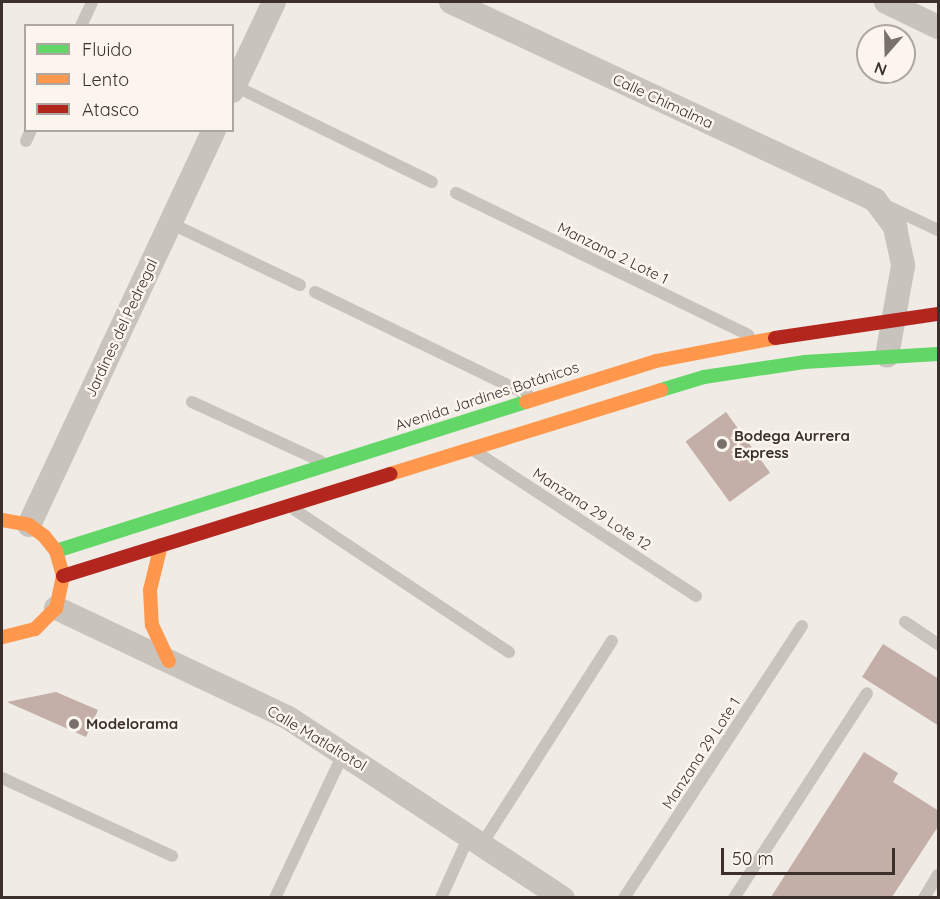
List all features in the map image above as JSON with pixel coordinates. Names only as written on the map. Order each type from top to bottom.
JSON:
[{"type":"street","points":[[234,88],[274,2]]},
{"type":"street","name":"Calle Chimalma","points":[[451,2],[875,200],[895,227],[902,252],[901,286],[888,356]]},
{"type":"street","points":[[886,2],[939,27]]},
{"type":"street","name":"Jardines del Pedregal","points":[[28,525],[213,132]]},
{"type":"street","name":"Avenida Jardines Botánicos","points":[[56,551],[656,361],[758,340],[939,314]]},
{"type":"street","points":[[63,576],[704,377],[773,365],[939,354]]},
{"type":"street","points":[[2,520],[28,525],[56,551],[63,576],[56,608],[35,629],[2,637]]},
{"type":"street","points":[[161,545],[150,590],[152,625],[169,661]]},
{"type":"street","name":"Calle Matlaltotol","points":[[56,608],[287,717],[344,752],[563,897]]},
{"type":"lane","points":[[82,24],[92,2]]},
{"type":"lane","points":[[234,88],[432,182]]},
{"type":"lane","name":"Manzana 2 Lote 1","points":[[456,194],[758,340]]},
{"type":"lane","name":"Calle Chimalma","points":[[875,200],[939,230]]},
{"type":"lane","points":[[170,224],[300,285]]},
{"type":"lane","points":[[315,292],[535,398]]},
{"type":"lane","points":[[192,402],[327,464]]},
{"type":"lane","name":"Manzana 29 Lote 12","points":[[471,448],[696,596]]},
{"type":"lane","points":[[288,505],[509,652]]},
{"type":"lane","points":[[905,622],[939,644]]},
{"type":"lane","name":"Manzana 29 Lote 1","points":[[624,897],[802,626]]},
{"type":"lane","points":[[441,897],[476,840],[612,641]]},
{"type":"lane","points":[[734,897],[867,693]]},
{"type":"lane","points":[[275,897],[344,752]]},
{"type":"lane","points":[[2,778],[172,856]]},
{"type":"lane","points":[[924,897],[939,875]]},
{"type":"building","points":[[726,412],[770,473],[730,502],[686,441]]},
{"type":"building","points":[[883,644],[939,679],[939,726],[862,677]]},
{"type":"building","name":"Modelorama","points":[[56,692],[98,710],[86,737],[7,702]]},
{"type":"building","points":[[864,752],[898,773],[893,782],[939,811],[939,825],[892,897],[771,897]]},
{"type":"traffic: fast","points":[[661,390],[704,377],[804,362],[938,354]]},
{"type":"traffic: fast","points":[[56,551],[526,402]]},
{"type":"traffic: slow","points":[[526,402],[656,361],[775,338]]},
{"type":"traffic: slow","points":[[390,474],[661,390]]},
{"type":"traffic: slow","points":[[2,520],[29,525],[44,536],[56,551],[63,576],[56,608],[35,629],[2,637]]},
{"type":"traffic: slow","points":[[161,545],[150,590],[152,625],[169,661]]},
{"type":"traffic: jam","points":[[775,338],[938,314]]},
{"type":"traffic: jam","points":[[63,576],[390,474]]},
{"type":"place","name":"Bodega Aurrera Express","points":[[722,444]]},
{"type":"place","name":"Modelorama","points":[[74,724]]}]
